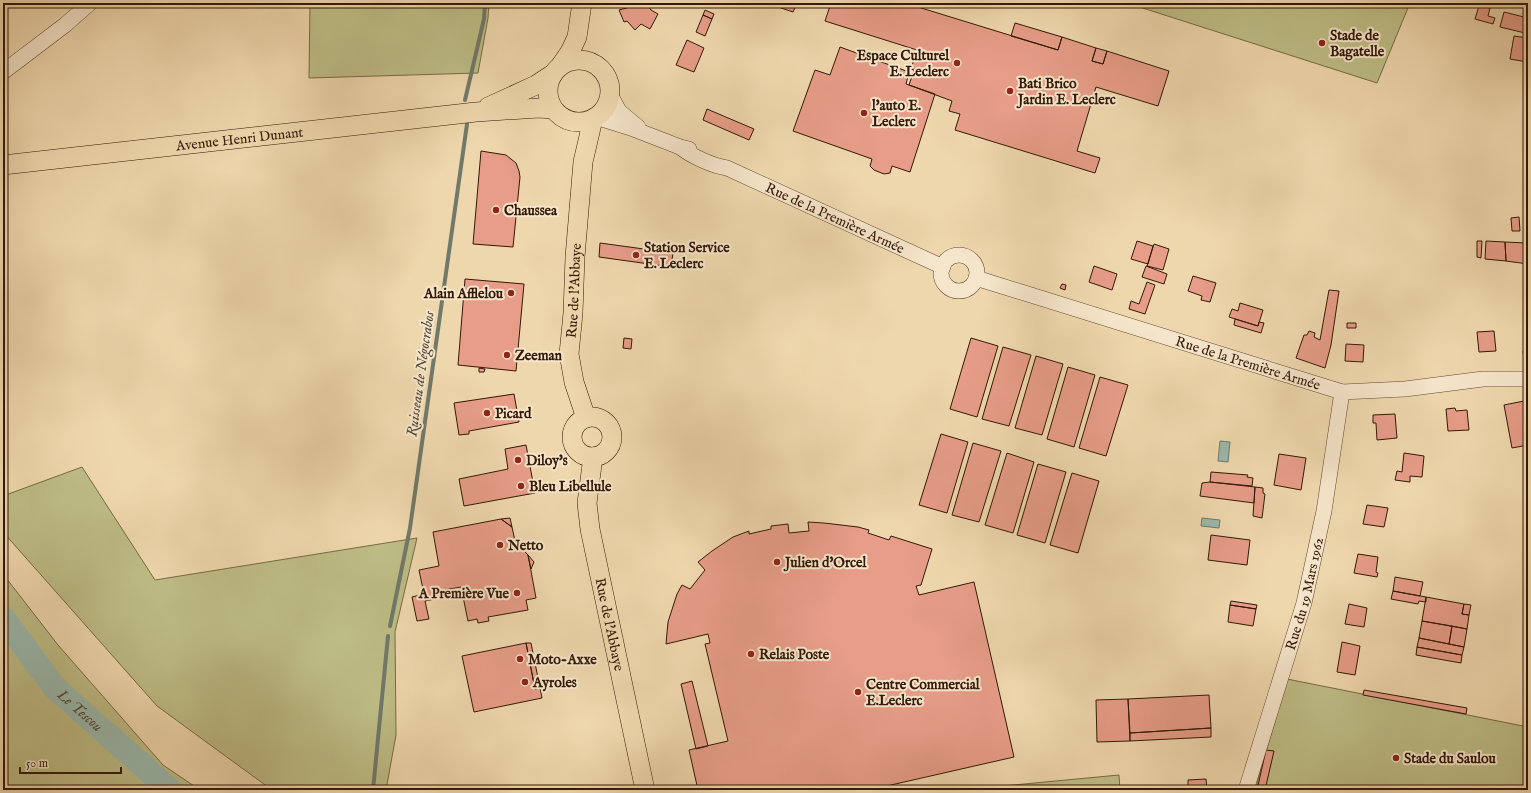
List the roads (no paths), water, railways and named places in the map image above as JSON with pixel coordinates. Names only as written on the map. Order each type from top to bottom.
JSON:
[{"type":"main road","name":"Avenue Henri Dunant","points":[[582,5],[586,38],[596,64]]},
{"type":"main road","name":"Avenue Henri Dunant","points":[[476,112],[500,103],[536,85],[557,70],[570,52],[577,38],[582,5]]},
{"type":"main road","points":[[579,59],[588,60],[596,64],[607,75],[610,85],[608,104],[603,112],[595,118],[584,122],[574,122],[559,113],[550,100],[548,91],[549,82],[557,70],[569,61],[579,59]]},
{"type":"main road","name":"Avenue Henri Dunant","points":[[3,165],[476,112],[540,108],[559,113]]},
{"type":"main road","name":"Rue de l'Abbaye","points":[[559,113],[574,140],[583,162]]},
{"type":"main road","name":"Rue de l'Abbaye","points":[[586,418],[574,382],[569,354],[583,162],[595,118]]},
{"type":"main road","points":[[592,417],[603,420],[608,424],[612,435],[611,445],[608,450],[598,456],[593,457],[582,454],[578,451],[573,441],[572,436],[576,425],[586,418],[592,417]]},
{"type":"main road","name":"Rue de l'Abbaye","points":[[593,457],[588,503],[590,528],[645,790]]},
{"type":"street","points":[[3,72],[65,25],[90,3]]},
{"type":"street","name":"Rue de la Première Armée","points":[[610,96],[619,111],[624,116],[652,136]]},
{"type":"street","name":"Rue de la Première Armée","points":[[595,118],[652,136],[680,147],[686,153],[718,167],[727,168],[943,266]]},
{"type":"street","points":[[955,256],[966,256],[976,268],[976,278],[970,287],[964,290],[953,290],[945,283],[942,272],[943,266],[955,256]]},
{"type":"street","name":"Rue de la Première Armée","points":[[976,278],[1342,392],[1405,389],[1483,379],[1528,379]]},
{"type":"street","name":"Rue du 19 Mars 1962","points":[[1246,790],[1304,603],[1324,511],[1342,392]]},
{"type":"waterway","name":"Ruisseau de Négocrabos","points":[[465,100],[484,19],[485,3]]},
{"type":"waterway","name":"Ruisseau de Négocrabos","points":[[390,626],[410,528],[467,124]]},
{"type":"waterway","name":"Le Tescou","points":[[3,618],[54,687],[170,790]]},
{"type":"waterway","name":"Ruisseau de Négocrabos","points":[[373,790],[388,636]]},
{"type":"place","name":"Stade de Bagatelle","points":[[1322,43]]},
{"type":"place","name":"Espace Culturel E. Leclerc","points":[[957,63]]},
{"type":"place","name":"Bati Brico Jardin E. Leclerc","points":[[1010,91]]},
{"type":"place","name":"l'auto E. Leclerc","points":[[864,113]]},
{"type":"place","name":"Chaussea","points":[[496,210]]},
{"type":"place","name":"Station Service E. Leclerc","points":[[636,255]]},
{"type":"place","name":"Alain Afflelou","points":[[511,293]]},
{"type":"place","name":"Zeeman","points":[[507,355]]},
{"type":"place","name":"Picard","points":[[487,413]]},
{"type":"place","name":"Diloy's","points":[[518,460]]},
{"type":"place","name":"Bleu Libellule","points":[[521,486]]},
{"type":"place","name":"Netto","points":[[500,545]]},
{"type":"place","name":"Julien d'Orcel","points":[[777,562]]},
{"type":"place","name":"A Première Vue","points":[[517,593]]},
{"type":"place","name":"Relais Poste","points":[[751,654]]},
{"type":"place","name":"Moto-Axxe","points":[[520,659]]},
{"type":"place","name":"Ayroles","points":[[525,682]]},
{"type":"place","name":"Centre Commercial E.Leclerc","points":[[858,692]]},
{"type":"place","name":"Stade du Saulou","points":[[1396,758]]}]
